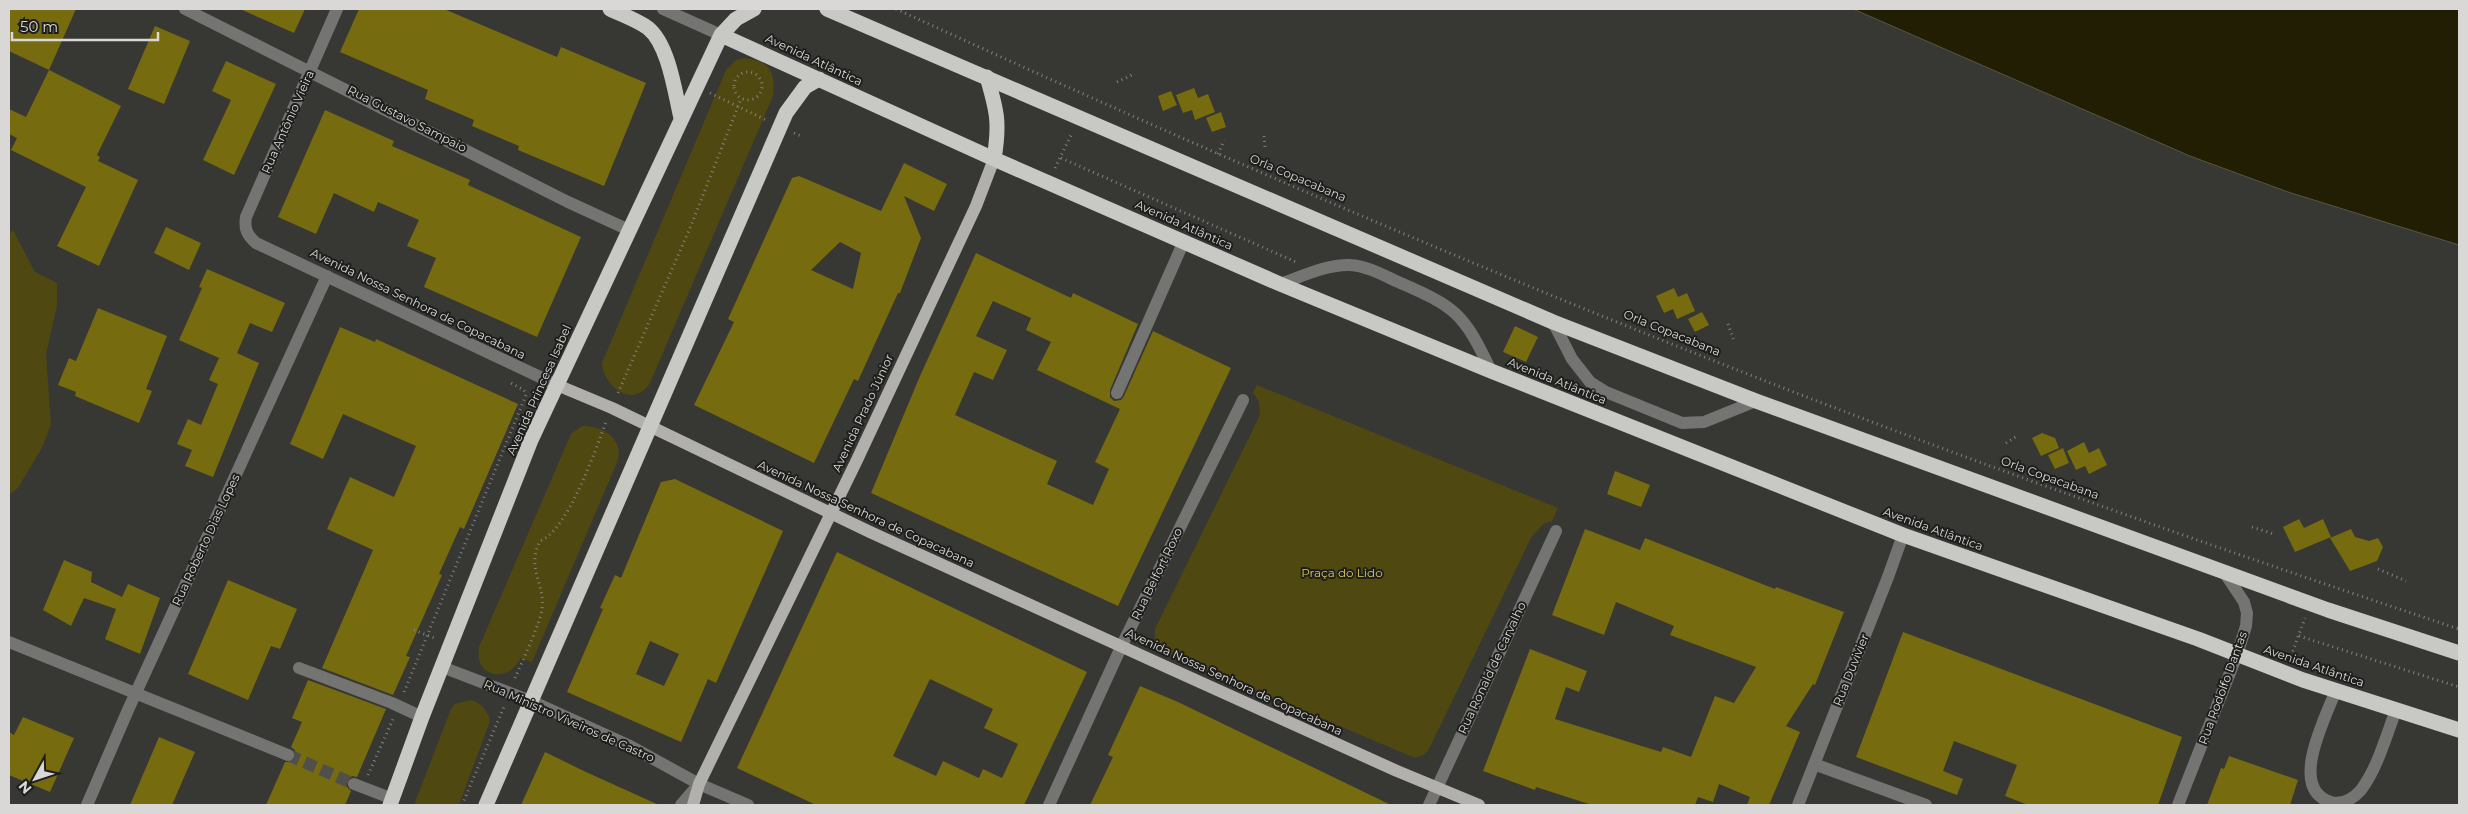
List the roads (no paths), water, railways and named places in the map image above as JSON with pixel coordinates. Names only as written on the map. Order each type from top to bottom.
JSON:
[{"type":"highway","points":[[610,9],[648,29],[657,40],[668,65],[681,118]]},
{"type":"highway","name":"Avenida Princesa Isabel","points":[[392,802],[422,717],[531,440],[721,35],[736,19],[754,9]]},
{"type":"highway","points":[[833,10],[1553,322],[1756,402],[2224,572],[2459,653]]},
{"type":"highway","name":"Avenida Atlântica","points":[[721,35],[994,159],[1280,284],[1491,371],[1903,535],[2336,690],[2459,730]]},
{"type":"highway","points":[[987,76],[996,106],[999,130],[994,159]]},
{"type":"highway","points":[[486,805],[786,113],[805,87],[819,79]]},
{"type":"main road","name":"Avenida Prado Júnior","points":[[693,805],[699,784],[831,513],[976,206],[994,159]]},
{"type":"main road","name":"Avenida Nossa Senhora de Copacabana","points":[[557,385],[1122,646],[1436,788],[1479,805]]},
{"type":"street","name":"Rua Gustavo Sampaio","points":[[185,9],[310,70],[568,202],[629,230]]},
{"type":"street","name":"Rua Antônio Vieira","points":[[248,235],[245,225],[246,217],[337,9]]},
{"type":"street","name":"Avenida Atlântica","points":[[664,9],[721,35]]},
{"type":"street","name":"Avenida Nossa Senhora de Copacabana","points":[[248,235],[256,243],[557,385]]},
{"type":"street","points":[[1116,393],[1184,241]]},
{"type":"street","points":[[1280,284],[1320,271],[1348,265],[1366,268],[1439,300],[1455,311],[1468,327],[1491,371]]},
{"type":"street","name":"Rua Roberto Dias Lopes","points":[[87,805],[136,693],[328,276]]},
{"type":"street","points":[[1553,322],[1572,358],[1590,382],[1606,392],[1682,423],[1704,422],[1756,402]]},
{"type":"street","name":"Rua Belfort Roxo","points":[[1049,805],[1122,646],[1243,400]]},
{"type":"street","name":"Rua Ronald de Carvalho","points":[[1428,805],[1556,532]]},
{"type":"street","name":"Rua Duvivier","points":[[1798,805],[1903,535]]},
{"type":"street","name":"Rua Rodolfo Dantas","points":[[2178,805],[2237,655],[2247,613],[2244,602],[2224,572]]},
{"type":"street","points":[[9,642],[288,755]]},
{"type":"street","name":"Rua Ministro Viveiros de Castro","points":[[442,667],[531,701],[630,746],[699,784],[748,805]]},
{"type":"street","points":[[299,668],[422,717]]},
{"type":"street","points":[[2336,690],[2314,750],[2309,776],[2312,787],[2318,795],[2329,801],[2339,803],[2350,800],[2360,790],[2372,772],[2396,710]]},
{"type":"street","points":[[1814,764],[1926,805]]},
{"type":"street","name":"Avenida Prado Júnior","points":[[681,805],[699,784]]},
{"type":"street","points":[[359,786],[392,802]]},
{"type":"tunnel","points":[[288,755],[354,784]]},
{"type":"park label","name":"Praça do Lido","points":[[1342,573]]}]
